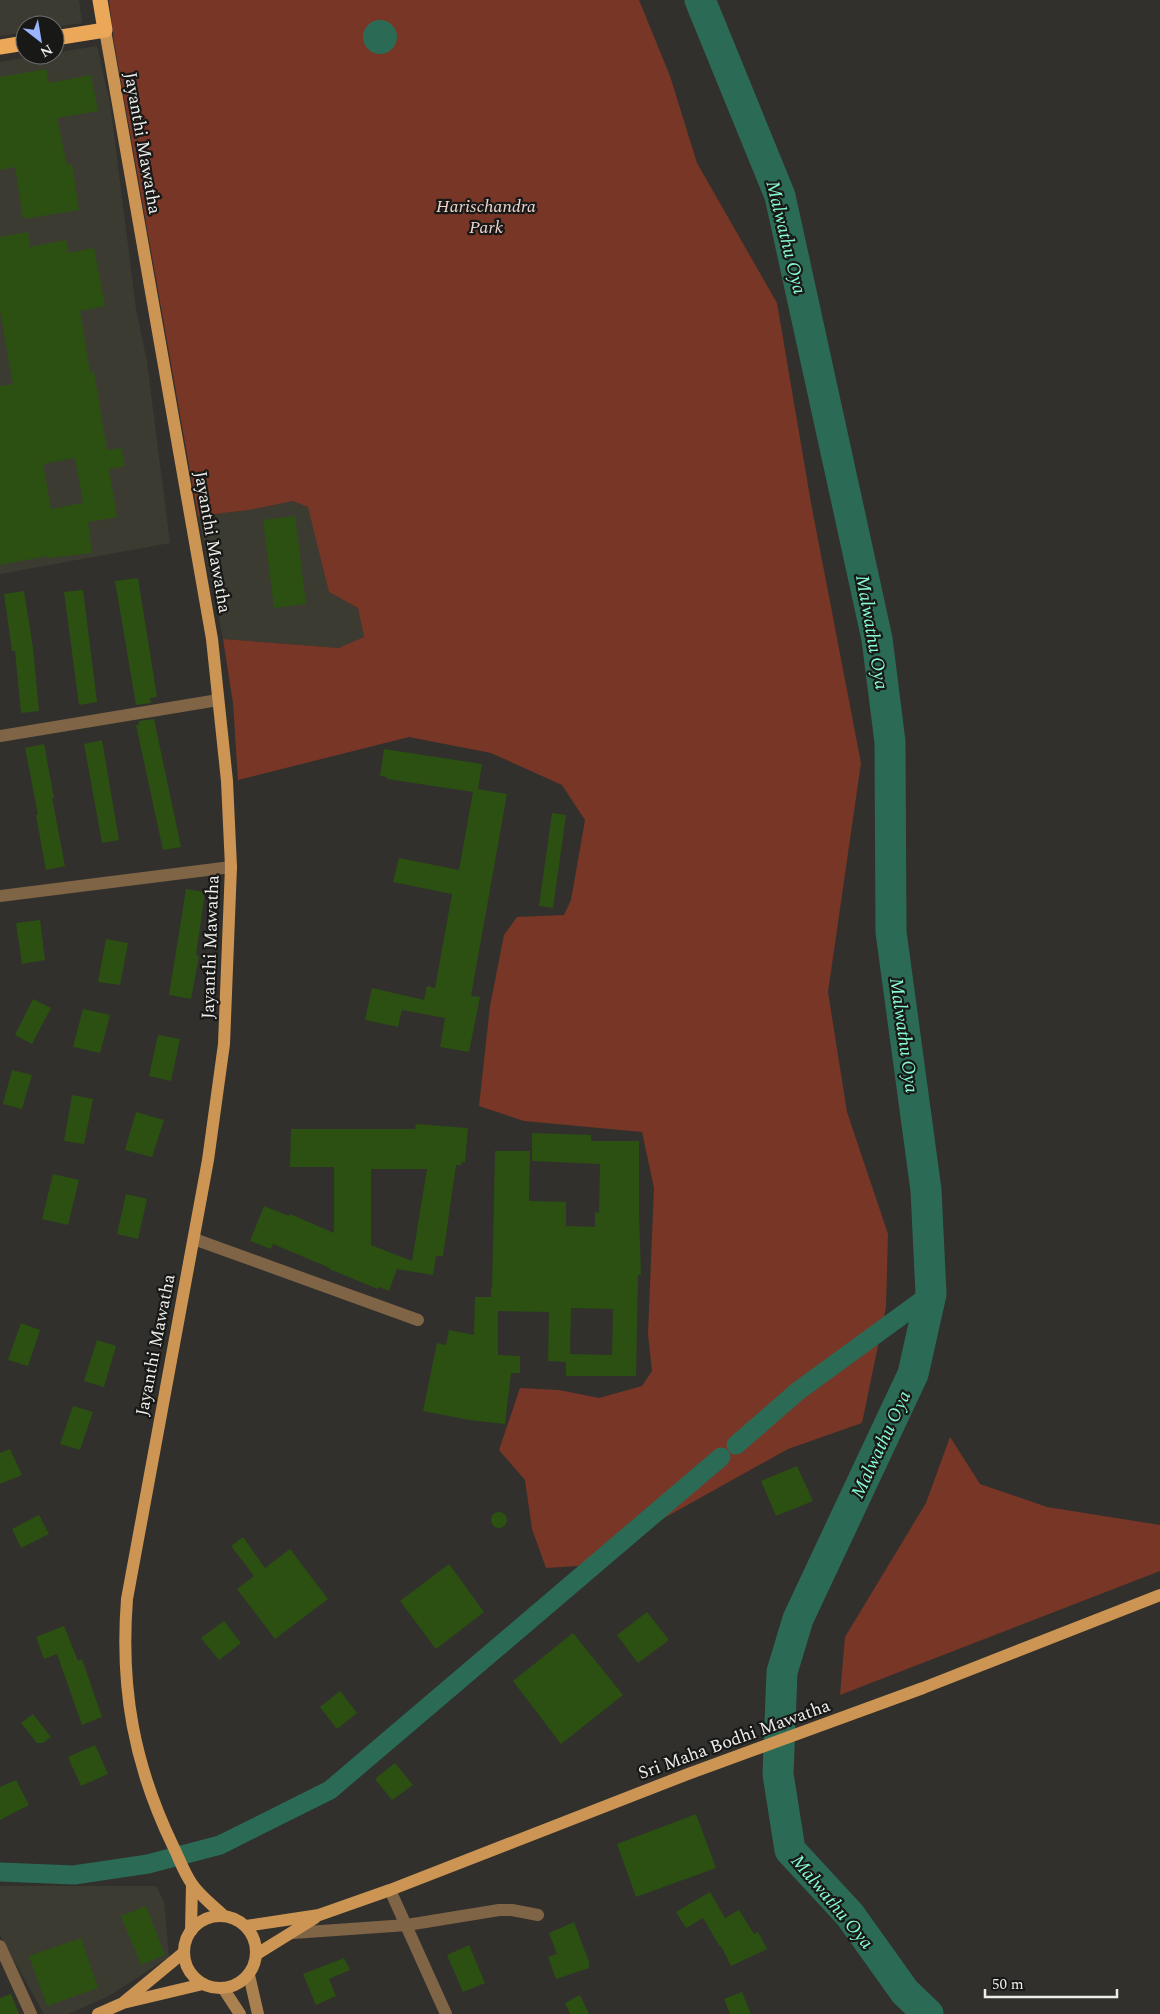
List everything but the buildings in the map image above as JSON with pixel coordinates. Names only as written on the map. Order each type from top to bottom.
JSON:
[{"type":"highway","name":"Jayanthi Mawatha","points":[[100,0],[105,30]]},
{"type":"highway","points":[[65,36],[105,30]]},
{"type":"highway","points":[[0,47],[15,45]]},
{"type":"main road","name":"Jayanthi Mawatha","points":[[105,30],[212,639],[227,781],[231,867],[224,1044],[208,1160],[128,1591],[124,1663],[132,1728],[148,1784],[163,1826],[192,1885],[224,1916]]},
{"type":"main road","name":"Sri Maha Bodhi Mawatha","points":[[246,1926],[319,1915],[390,1890],[688,1774],[923,1688],[1160,1595]]},
{"type":"main road","name":"Jayanthi Mawatha","points":[[190,1931],[192,1885]]},
{"type":"main road","name":"Sri Maha Bodhi Mawatha","points":[[257,1954],[319,1915]]},
{"type":"main road","points":[[224,1916],[240,1921],[246,1926],[254,1939],[257,1954],[249,1975],[237,1984],[223,1988],[213,1988],[204,1984],[189,1972],[183,1953],[184,1945],[190,1931],[206,1919],[224,1916]]},
{"type":"main road","points":[[123,2003],[183,1953]]},
{"type":"main road","points":[[249,1975],[258,2014]]},
{"type":"main road","points":[[98,2014],[123,2003],[204,1984]]},
{"type":"main road","points":[[223,1988],[240,2014]]},
{"type":"street","points":[[0,736],[218,700]]},
{"type":"street","points":[[0,896],[231,867]]},
{"type":"street","points":[[194,1239],[418,1320]]},
{"type":"street","points":[[390,1890],[446,2014]]},
{"type":"street","points":[[293,1933],[407,1925],[499,1910],[512,1910],[538,1915]]},
{"type":"street","points":[[0,1946],[31,2014]]},
{"type":"shaded area","points":[[0,0],[79,0],[82,23],[65,26],[65,15],[15,15],[15,34],[0,36]]},
{"type":"shaded area","points":[[380,20],[387,21],[392,25],[396,30],[396,44],[392,49],[387,53],[380,54],[373,53],[368,49],[364,44],[363,37],[364,30],[368,25],[373,21]]},
{"type":"shaded area","points":[[97,46],[110,103],[136,309],[147,362],[170,543],[0,574],[0,62],[15,60],[15,65],[65,65],[65,51]]},
{"type":"shaded area","points":[[293,501],[309,507],[329,592],[358,608],[364,638],[339,648],[223,639],[198,516],[249,510]]},
{"type":"shaded area","points":[[0,1886],[156,1886],[164,1902],[169,1957],[109,1996],[68,2014],[44,2014],[0,1935]]},
{"type":"green space","name":"Harischandra Park","points":[[109,0],[639,0],[670,76],[697,163],[777,303],[811,503],[861,763],[828,992],[847,1112],[888,1234],[886,1307],[862,1423],[788,1449],[578,1566],[546,1568],[532,1529],[525,1480],[499,1450],[520,1388],[559,1390],[599,1398],[642,1386],[652,1371],[648,1334],[654,1188],[642,1132],[524,1121],[479,1106],[490,1006],[504,935],[517,917],[564,915],[571,900],[585,820],[562,785],[491,753],[409,737],[238,780],[233,703],[223,639],[339,648],[364,637],[358,608],[329,592],[308,507],[293,501],[249,510],[198,516],[114,42]]},
{"type":"green space","points":[[950,1437],[980,1484],[1047,1507],[1160,1525],[1160,1571],[840,1695],[845,1637],[926,1503]]},
{"type":"waterway","name":"Malwathu Oya","points":[[700,0],[780,196],[877,639],[890,742],[891,932],[926,1190],[931,1294],[913,1374],[798,1619],[782,1672],[778,1774],[790,1850],[850,1915],[905,1992],[928,2014]]},
{"type":"waterway","points":[[736,1445],[798,1391],[931,1294]]},
{"type":"waterway","points":[[0,1872],[74,1875],[148,1864],[220,1845],[330,1790],[721,1457]]}]
